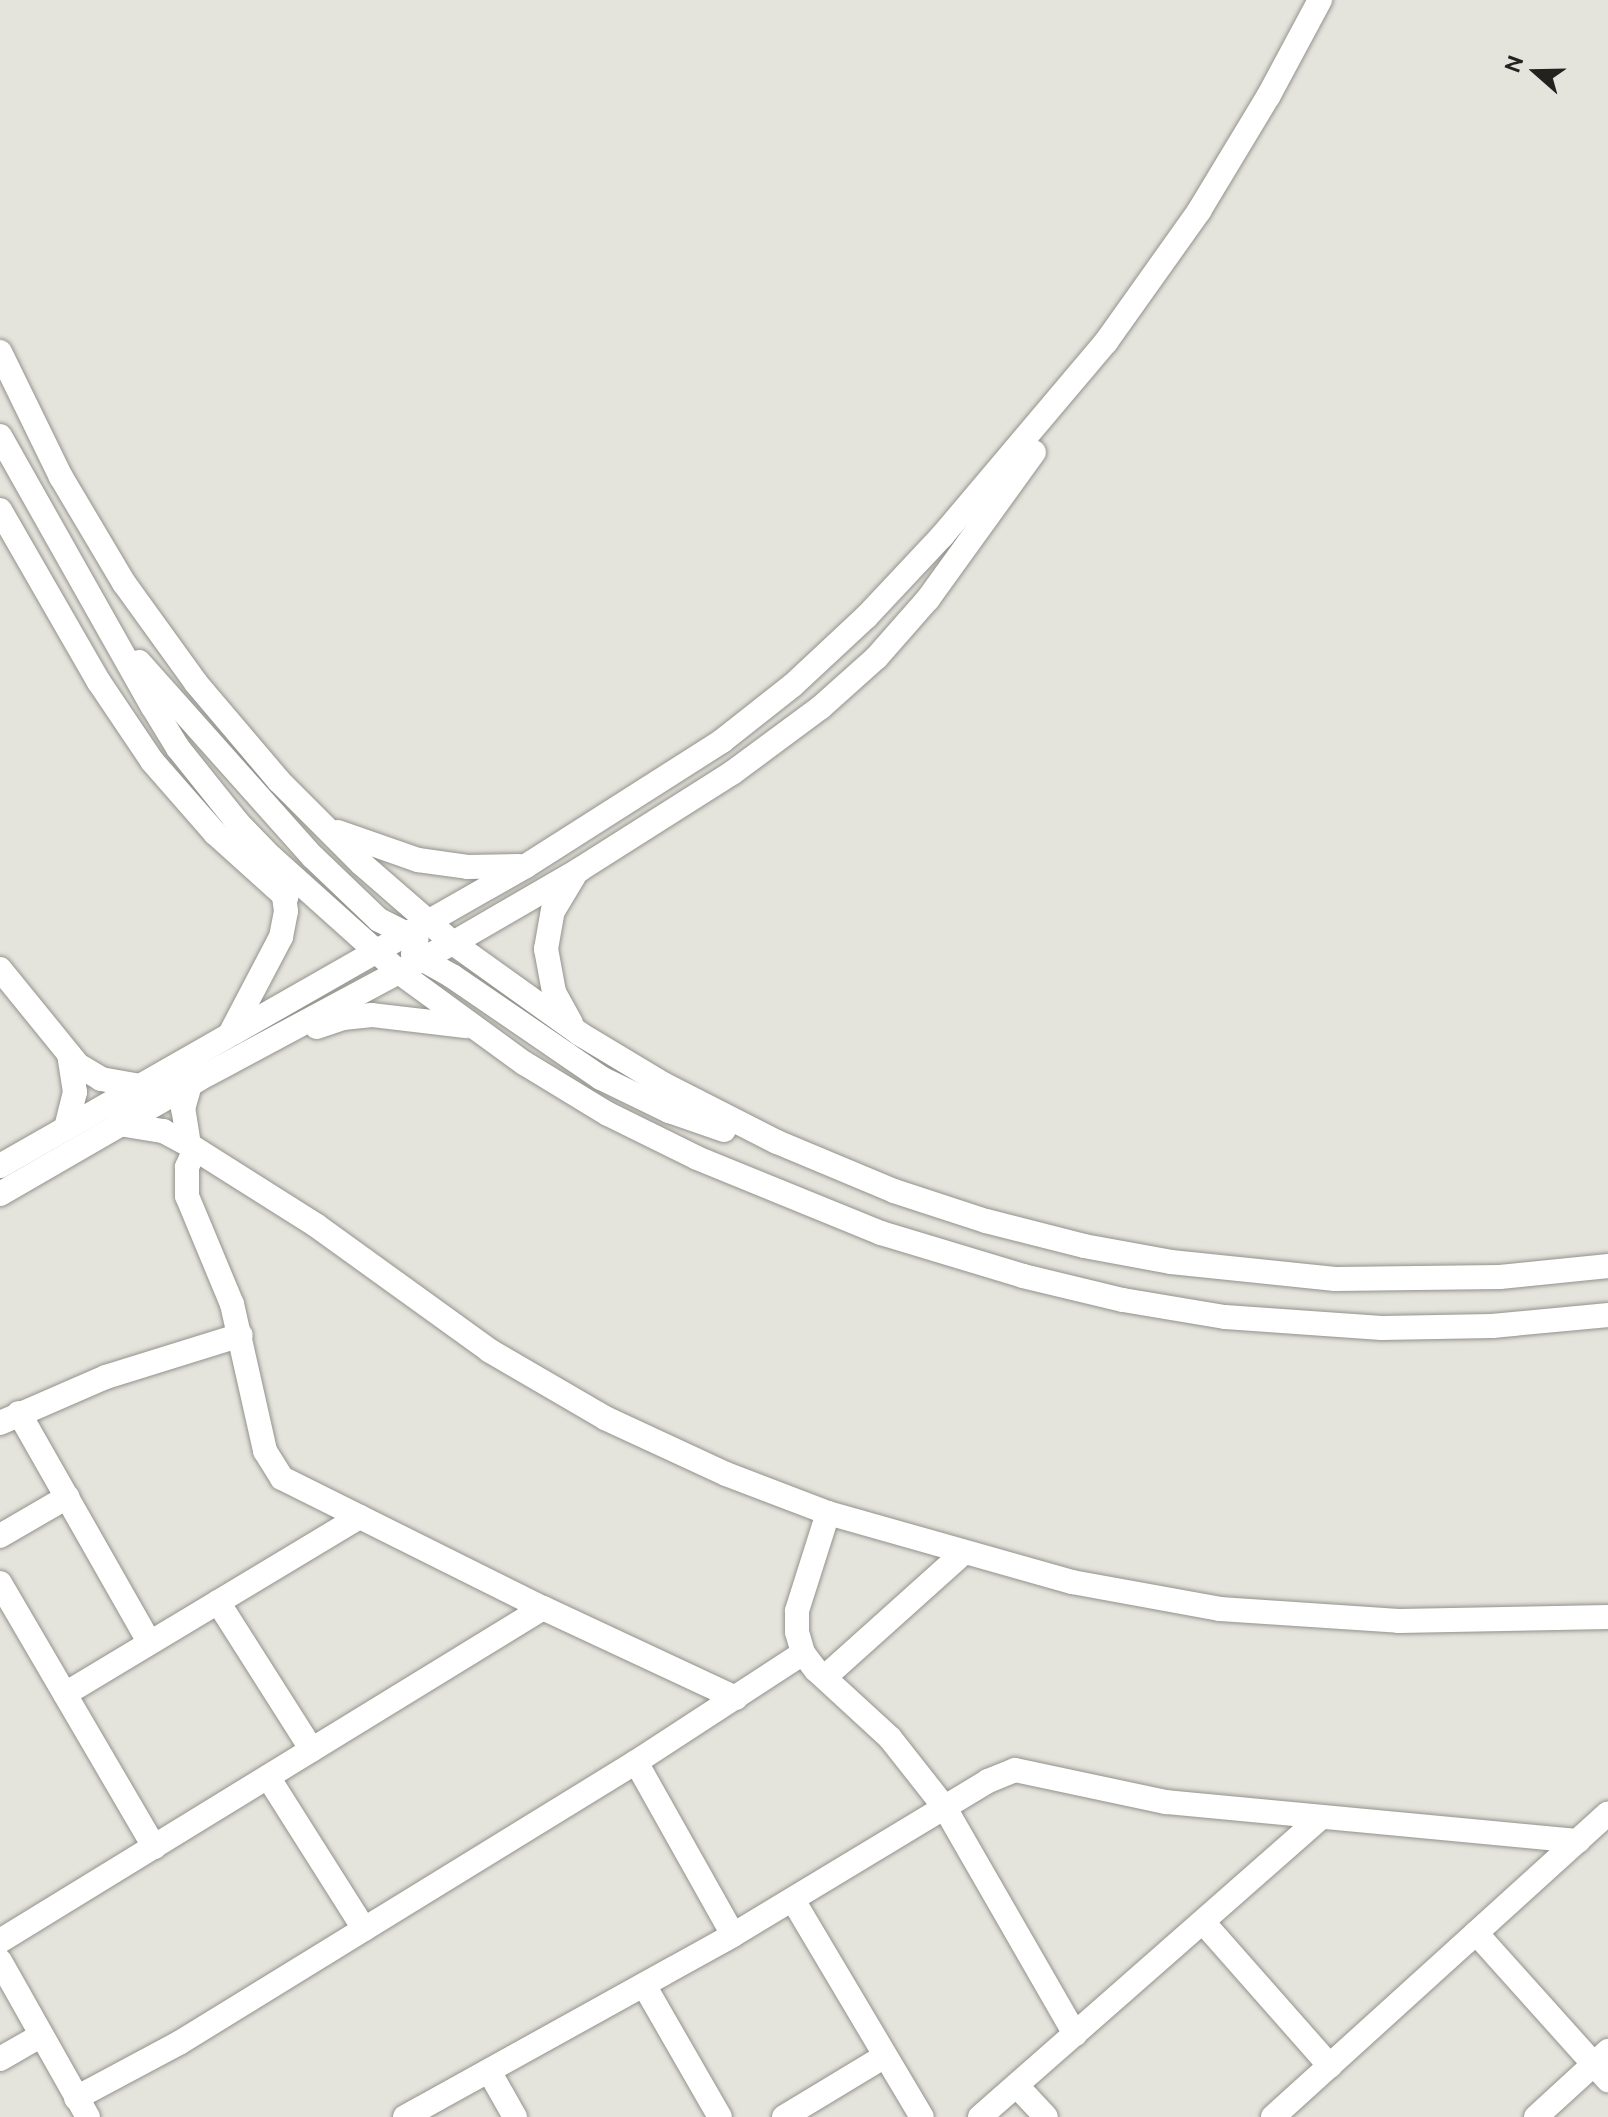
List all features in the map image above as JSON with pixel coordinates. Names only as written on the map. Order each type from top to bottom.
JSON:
[{"type":"street","points":[[0,1194],[119,1124],[453,943],[579,870],[732,773],[820,708],[877,657],[951,569],[1067,406],[1106,342],[1199,211],[1269,95],[1320,0]]},
{"type":"street","points":[[0,1166],[526,866],[722,741],[828,654],[952,524],[1106,342]]},
{"type":"street","points":[[0,352],[61,477],[133,595],[234,730],[317,821],[427,922],[580,1034],[665,1085],[777,1142],[954,1212],[1062,1241],[1171,1262],[1280,1275],[1390,1280],[1500,1277],[1608,1266]]},
{"type":"street","points":[[0,436],[178,748],[207,786],[271,857],[373,952],[472,1027],[565,1089],[697,1158],[881,1233],[1073,1289],[1212,1315],[1328,1326],[1478,1326],[1608,1315]]},
{"type":"street","points":[[0,510],[99,682],[152,761],[215,833],[286,897]]},
{"type":"street","points":[[110,632],[313,857],[379,920],[405,935],[453,943]]},
{"type":"street","points":[[317,821],[366,845],[418,860],[468,867],[526,866]]},
{"type":"street","points":[[230,1034],[281,937],[286,897],[271,857]]},
{"type":"street","points":[[579,870],[553,911],[546,949],[554,992],[580,1034]]},
{"type":"street","points":[[373,952],[394,950],[423,958],[601,1078],[681,1115],[777,1142]]},
{"type":"street","points":[[0,969],[69,1055],[101,1079],[140,1086]]},
{"type":"street","points":[[276,1037],[343,1018],[372,1015],[472,1027]]},
{"type":"street","points":[[66,1128],[75,1092],[69,1055]]},
{"type":"street","points":[[190,1085],[183,1109],[192,1147],[187,1167],[187,1196],[221,1273],[241,1335],[265,1451],[275,1470],[291,1485],[736,1698]]},
{"type":"street","points":[[119,1124],[163,1131],[192,1147],[317,1226],[435,1313],[547,1386],[665,1447],[828,1513],[963,1553],[1121,1594],[1258,1613],[1399,1621],[1608,1617]]},
{"type":"street","points":[[149,1642],[67,1497],[10,1418],[151,1362],[241,1335]]},
{"type":"street","points":[[0,1536],[67,1497]]},
{"type":"street","points":[[828,1513],[797,1611],[797,1632],[803,1653],[890,1738],[945,1808],[1075,2034]]},
{"type":"street","points":[[65,1694],[360,1517]]},
{"type":"street","points":[[825,1677],[963,1553]]},
{"type":"street","points":[[0,1583],[154,1847]]},
{"type":"street","points":[[218,1602],[312,1750]]},
{"type":"street","points":[[0,1941],[543,1608]]},
{"type":"street","points":[[0,1961],[82,2107],[179,2043],[636,1762],[803,1653]]},
{"type":"street","points":[[636,1762],[733,1935]]},
{"type":"street","points":[[405,2117],[733,1935],[1001,1774],[1015,1770],[1154,1800],[1578,1841]]},
{"type":"street","points":[[268,1777],[364,1929]]},
{"type":"street","points":[[1273,2117],[1608,1813]]},
{"type":"street","points":[[980,2117],[1321,1817]]},
{"type":"street","points":[[793,1900],[922,2117]]},
{"type":"street","points":[[1203,1922],[1330,2066]]},
{"type":"street","points":[[1476,1933],[1603,2065],[1536,2117]]},
{"type":"street","points":[[644,1985],[720,2117]]},
{"type":"street","points":[[0,2059],[40,2036]]},
{"type":"street","points":[[784,2117],[885,2056]]},
{"type":"street","points":[[489,2071],[515,2117]]},
{"type":"street","points":[[1017,2086],[1046,2117]]}]
